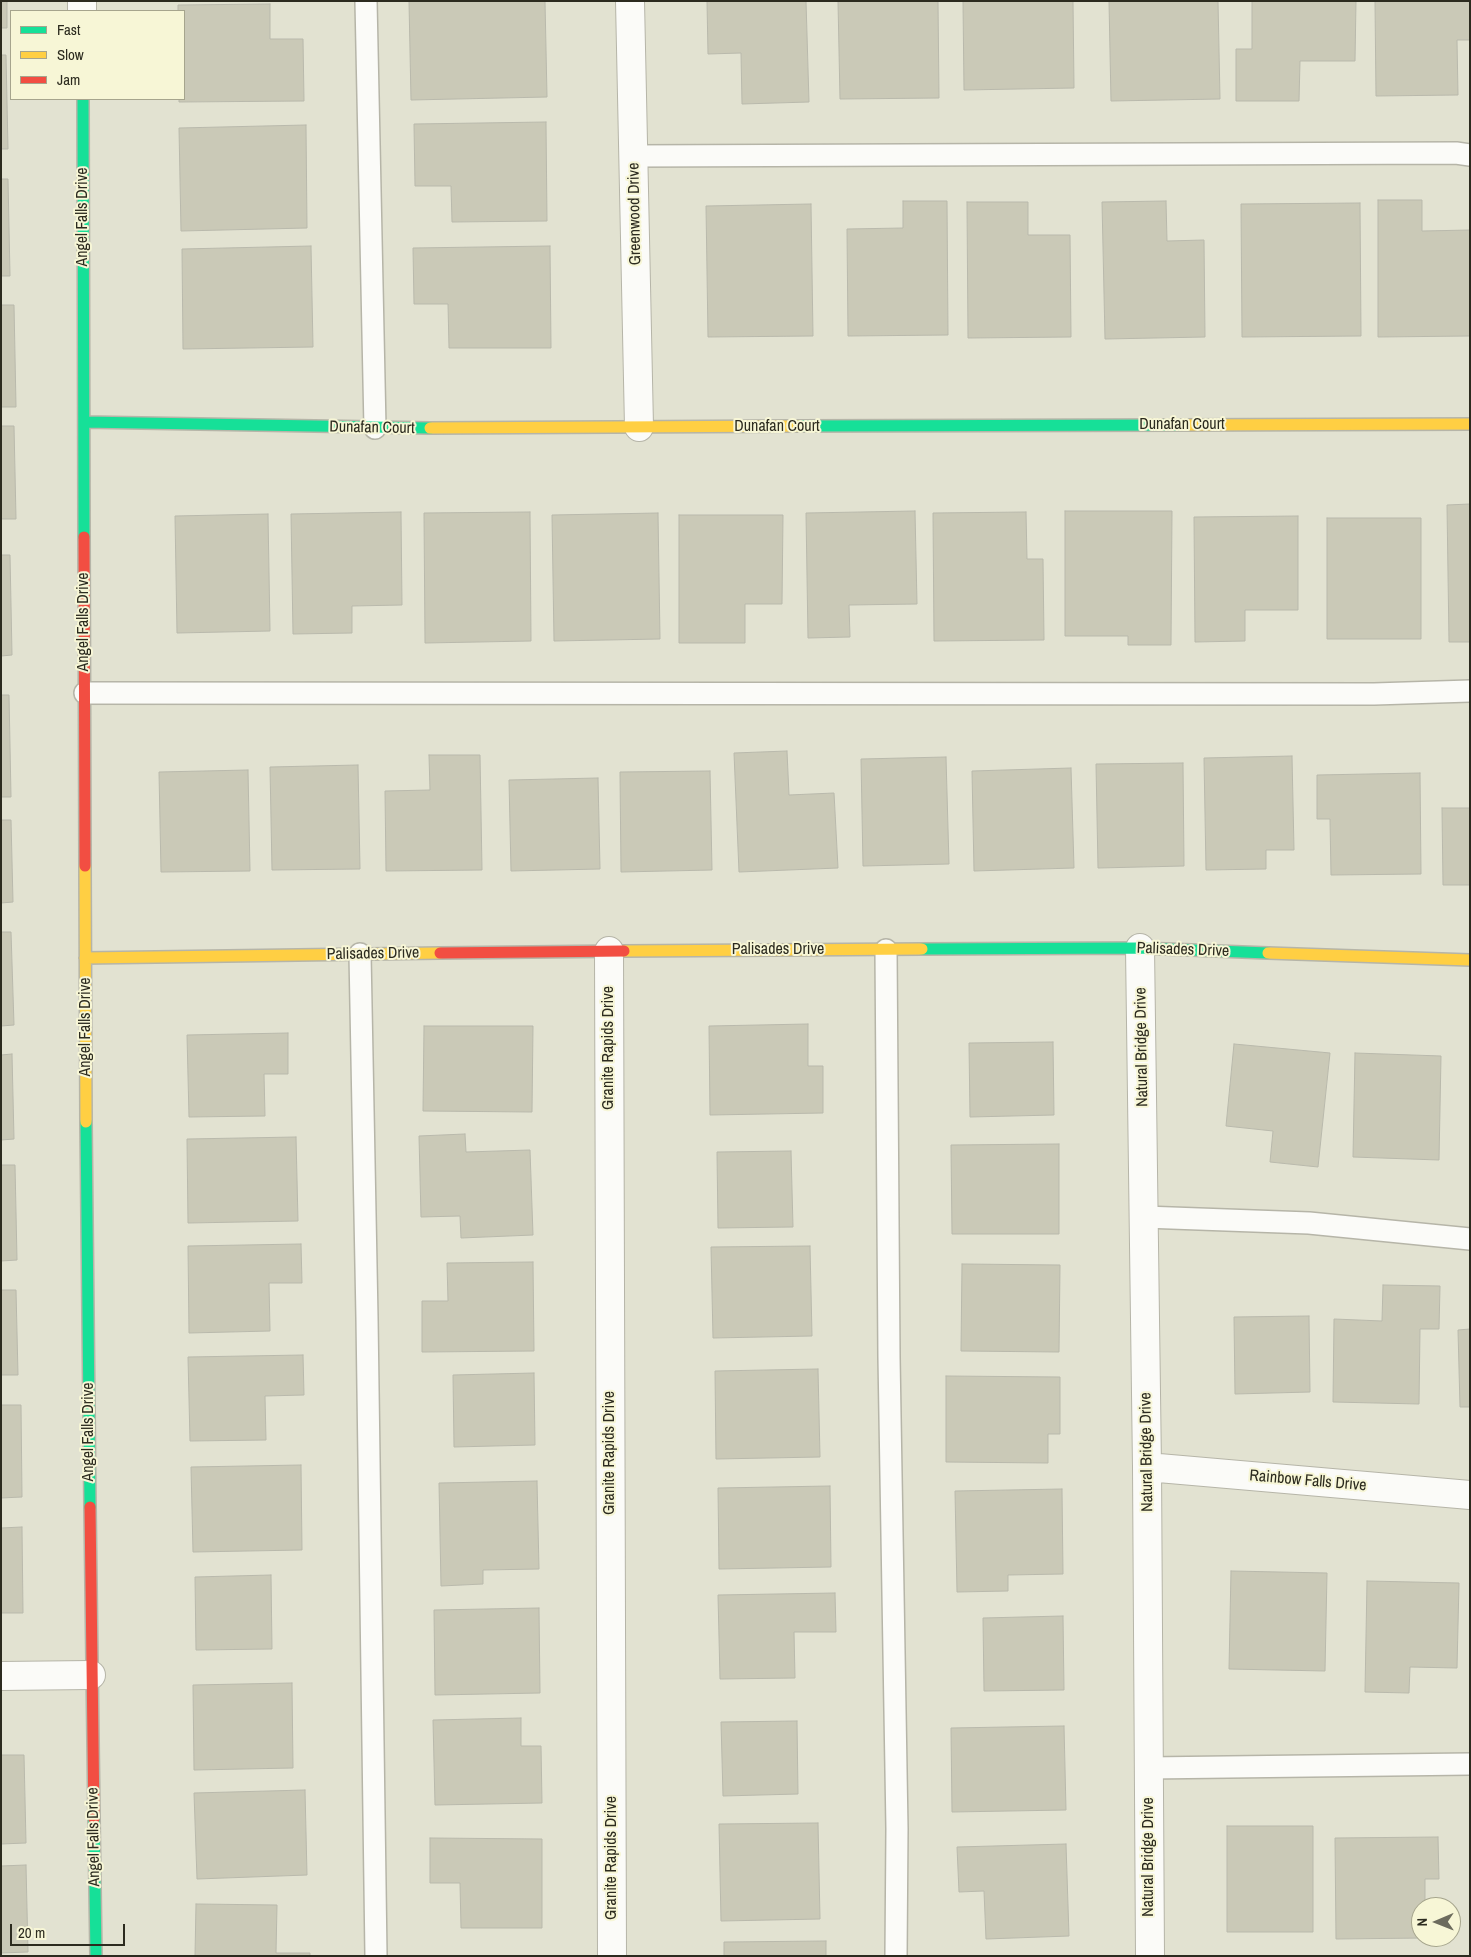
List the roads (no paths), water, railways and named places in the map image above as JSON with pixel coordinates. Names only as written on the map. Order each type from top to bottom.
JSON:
[{"type":"street","name":"Greenwood Drive","points":[[630,1],[639,427]]},
{"type":"street","name":"Angel Falls Drive","points":[[83,100],[85,958],[91,1675],[96,1956]]},
{"type":"street","name":"Dunafan Court","points":[[84,422],[375,428],[1470,424]]},
{"type":"street","name":"Palisades Drive","points":[[85,958],[609,951],[1140,948],[1470,960]]},
{"type":"street","name":"Natural Bridge Drive","points":[[1140,948],[1147,1467],[1150,1956]]},
{"type":"street","name":"Granite Rapids Drive","points":[[609,951],[612,1956]]},
{"type":"street","name":"Rainbow Falls Drive","points":[[1147,1467],[1470,1495]]},
{"type":"street","points":[[1,1676],[91,1675]]},
{"type":"lane","points":[[366,1],[375,428]]},
{"type":"lane","points":[[633,156],[1456,153],[1470,156]]},
{"type":"lane","points":[[84,693],[1315,694],[1470,691]]},
{"type":"lane","points":[[886,950],[889,1337],[897,1829],[896,1956]]},
{"type":"lane","points":[[360,954],[368,1338],[376,1956]]},
{"type":"lane","points":[[1144,1217],[1309,1223],[1470,1239]]},
{"type":"lane","points":[[1148,1768],[1470,1764]]}]
